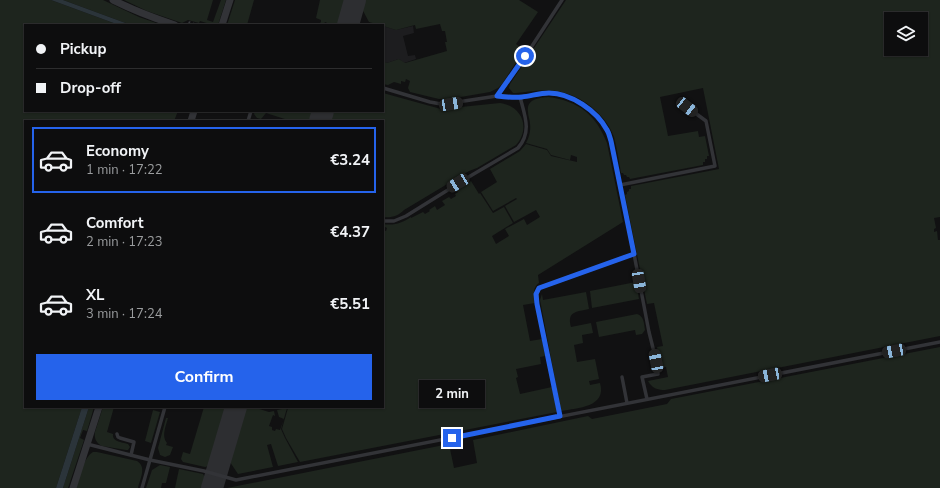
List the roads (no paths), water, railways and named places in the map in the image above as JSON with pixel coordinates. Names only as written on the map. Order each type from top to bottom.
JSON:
[{"type":"street","points":[[113,0],[134,10],[173,24]]},
{"type":"street","points":[[222,24],[230,0]]},
{"type":"street","points":[[73,488],[99,408]]},
{"type":"lane","points":[[497,96],[562,0]]},
{"type":"lane","points":[[384,88],[441,104],[451,104],[497,96],[520,97],[549,93],[574,99],[591,110],[599,119],[607,129],[611,141],[658,374],[642,377],[647,399]]},
{"type":"lane","points":[[384,221],[394,221],[401,218],[518,148],[525,137],[527,125],[520,97]]},
{"type":"lane","points":[[620,185],[715,166],[706,121],[687,107]]},
{"type":"lane","points":[[560,416],[536,294],[539,288],[634,254]]},
{"type":"lane","points":[[87,444],[150,460],[204,470],[236,480],[940,342]]},
{"type":"lane","points":[[622,377],[627,403]]},
{"type":"lane","points":[[142,488],[165,408]]},
{"type":"lane","points":[[117,434],[120,438],[134,442],[131,455]]}]
